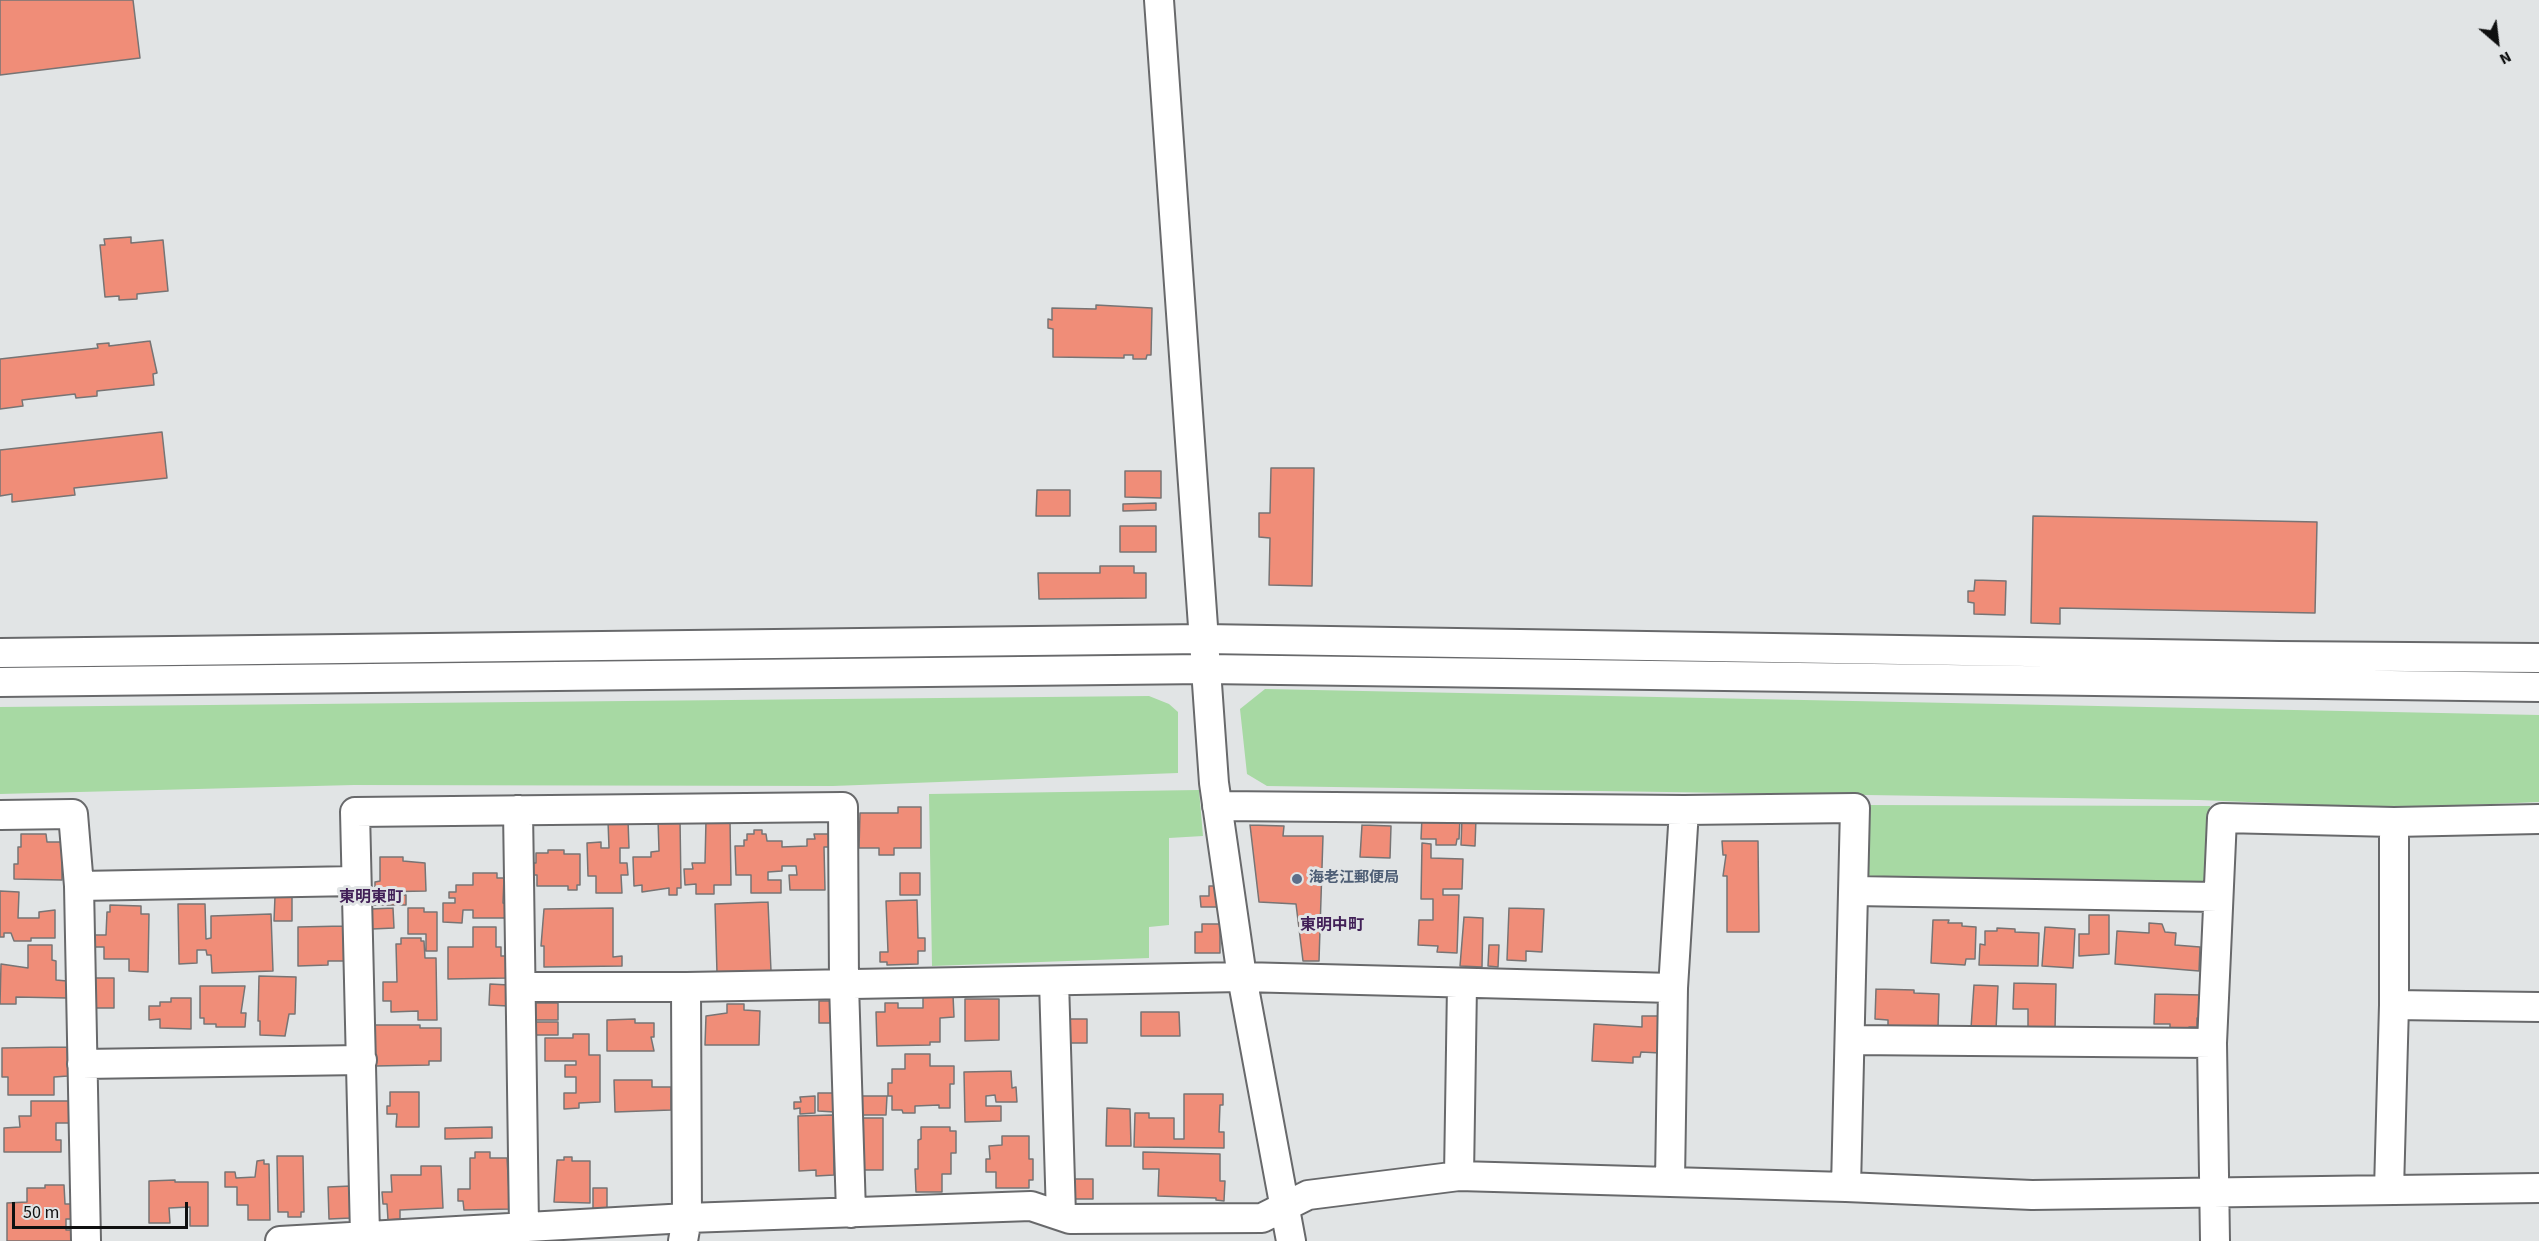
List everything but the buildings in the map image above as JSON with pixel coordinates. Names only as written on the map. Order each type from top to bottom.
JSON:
[{"type":"street","points":[[1159,0],[1217,806],[1242,977],[1291,1241]]},
{"type":"street","points":[[0,653],[1204,639],[2267,656],[2539,658]]},
{"type":"street","points":[[0,682],[1206,669],[2539,687]]},
{"type":"street","points":[[1217,806],[1684,810],[1855,808],[1846,1187]]},
{"type":"street","points":[[364,1235],[355,812],[843,807],[844,984],[851,1213]]},
{"type":"street","points":[[518,810],[524,1226]]},
{"type":"street","points":[[1670,1181],[1673,988],[1684,810]]},
{"type":"street","points":[[0,815],[73,814],[79,886],[86,1241]]},
{"type":"street","points":[[2214,1214],[2212,1043],[2222,818],[2394,822],[2539,819]]},
{"type":"street","points":[[2388,1190],[2394,1005],[2394,822]]},
{"type":"street","points":[[79,886],[356,881]]},
{"type":"street","points":[[1854,891],[2217,897]]},
{"type":"street","points":[[522,987],[686,987],[1242,977],[1462,985],[1673,988]]},
{"type":"street","points":[[1054,981],[1061,1216]]},
{"type":"street","points":[[1459,1176],[1462,985]]},
{"type":"street","points":[[685,1230],[686,987]]},
{"type":"street","points":[[2394,1005],[2539,1006]]},
{"type":"street","points":[[1851,1040],[2212,1043]]},
{"type":"street","points":[[82,1065],[362,1060]]},
{"type":"street","points":[[280,1241],[524,1226],[685,1230],[851,1213],[1031,1206],[1070,1219],[1262,1218],[1308,1194],[1459,1176],[1670,1181],[2032,1195],[2214,1214],[2388,1190],[2539,1188]]},
{"type":"green space","points":[[1265,689],[2539,715],[2539,802],[2397,808],[2199,800],[1267,786],[1247,774],[1240,709]]},
{"type":"green space","points":[[1149,696],[1169,704],[1178,712],[1178,773],[833,786],[354,785],[0,794],[0,707]]},
{"type":"green space","points":[[1199,790],[1203,836],[1169,838],[1169,925],[1149,927],[1149,958],[932,966],[929,794]]},
{"type":"green space","points":[[1867,805],[2210,806],[2210,854],[2207,881],[2199,890],[1875,881],[1867,875]]},
{"type":"place","name":"海老江郵便局","points":[[1297,879]]},
{"type":"district","name":"東明東町","points":[[371,898]]},
{"type":"district","name":"東明中町","points":[[1332,926]]}]
